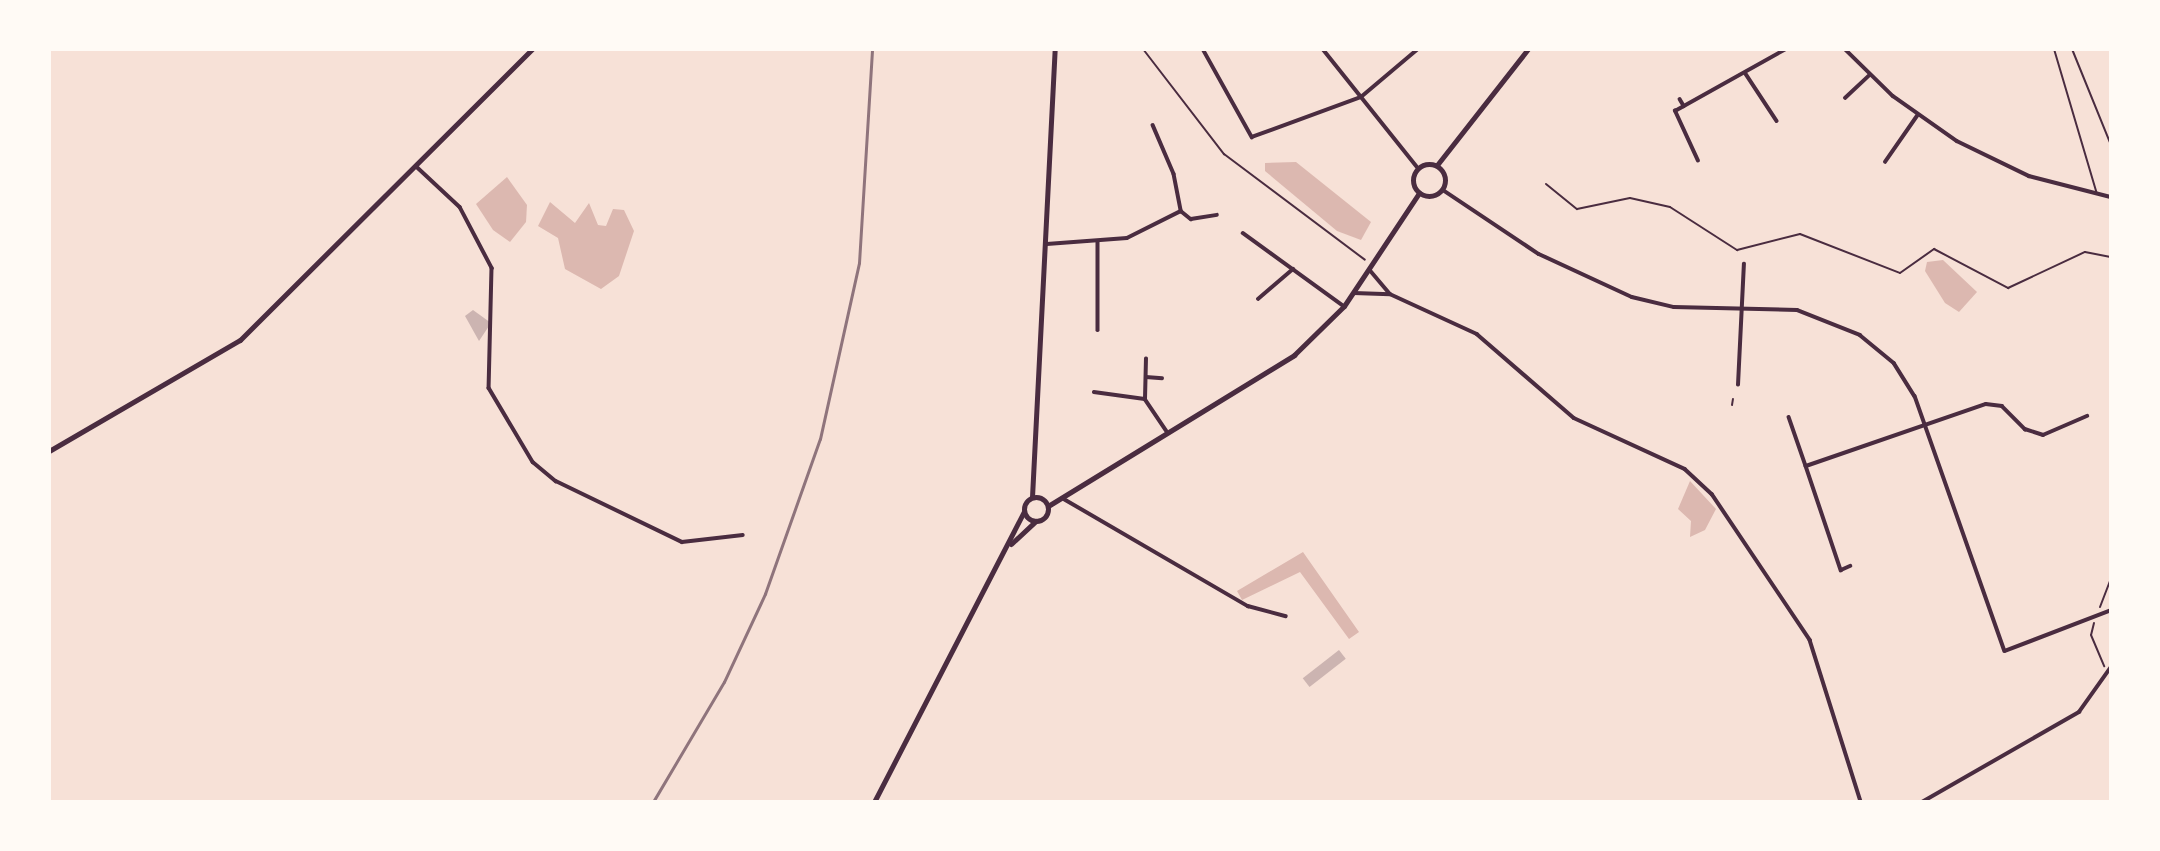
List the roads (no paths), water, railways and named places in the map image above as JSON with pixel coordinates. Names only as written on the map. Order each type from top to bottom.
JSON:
[{"type":"main road","points":[[49,451],[240,340],[532,49]]},
{"type":"main road","points":[[874,802],[1011,544],[1032,497],[1055,49]]},
{"type":"main road","points":[[1419,193],[1413,181],[1418,168],[1437,165],[1528,49]]},
{"type":"main road","points":[[1419,193],[1443,190],[1446,176],[1437,165]]},
{"type":"main road","points":[[1011,544],[1048,506],[1064,499],[1269,373],[1344,306],[1419,193]]},
{"type":"main road","points":[[1032,497],[1048,506]]},
{"type":"main road","points":[[1024,511],[1036,521]]},
{"type":"street","points":[[1203,49],[1252,137],[1362,97],[1418,49]]},
{"type":"street","points":[[1323,49],[1418,168]]},
{"type":"street","points":[[1773,49],[1777,54]]},
{"type":"street","points":[[1698,161],[1675,111],[1746,74],[1786,49]]},
{"type":"street","points":[[1845,49],[1917,116],[1991,160],[2097,195],[2111,197]]},
{"type":"street","points":[[1746,74],[1777,121]]},
{"type":"street","points":[[1845,98],[1870,75]]},
{"type":"street","points":[[1680,99],[1685,106]]},
{"type":"street","points":[[1885,162],[1917,116]]},
{"type":"street","points":[[1153,125],[1174,174],[1181,211],[1191,219],[1217,215]]},
{"type":"street","points":[[415,164],[460,207],[492,268],[489,388],[534,462],[556,481],[682,542],[743,535]]},
{"type":"street","points":[[1443,190],[1584,279],[1674,307],[1819,314],[1860,335],[1904,376],[1927,425],[2005,651],[2111,610]]},
{"type":"street","points":[[1047,244],[1098,242],[1135,236],[1181,211]]},
{"type":"street","points":[[1243,233],[1344,306]]},
{"type":"street","points":[[1098,242],[1098,330]]},
{"type":"street","points":[[1738,386],[1744,264]]},
{"type":"street","points":[[1371,268],[1390,294]]},
{"type":"street","points":[[1258,299],[1293,269]]},
{"type":"street","points":[[1353,293],[1390,294],[1477,334],[1574,418],[1685,469],[1712,494],[1810,640],[1861,802]]},
{"type":"street","points":[[1146,359],[1145,399],[1169,435]]},
{"type":"street","points":[[1146,377],[1162,377]]},
{"type":"street","points":[[1094,392],[1145,399]]},
{"type":"street","points":[[1806,466],[1986,404],[2002,406],[2025,429],[2043,435],[2087,416]]},
{"type":"street","points":[[1789,417],[1842,570],[1850,566]]},
{"type":"street","points":[[1064,499],[1248,606],[1286,616]]},
{"type":"street","points":[[1922,802],[2079,712],[2109,668]]},
{"type":"lane","points":[[2054,49],[2097,195]]},
{"type":"lane","points":[[2072,49],[2111,145]]},
{"type":"railway","points":[[653,802],[724,682],[765,594],[820,439],[859,263],[872,49]]}]
